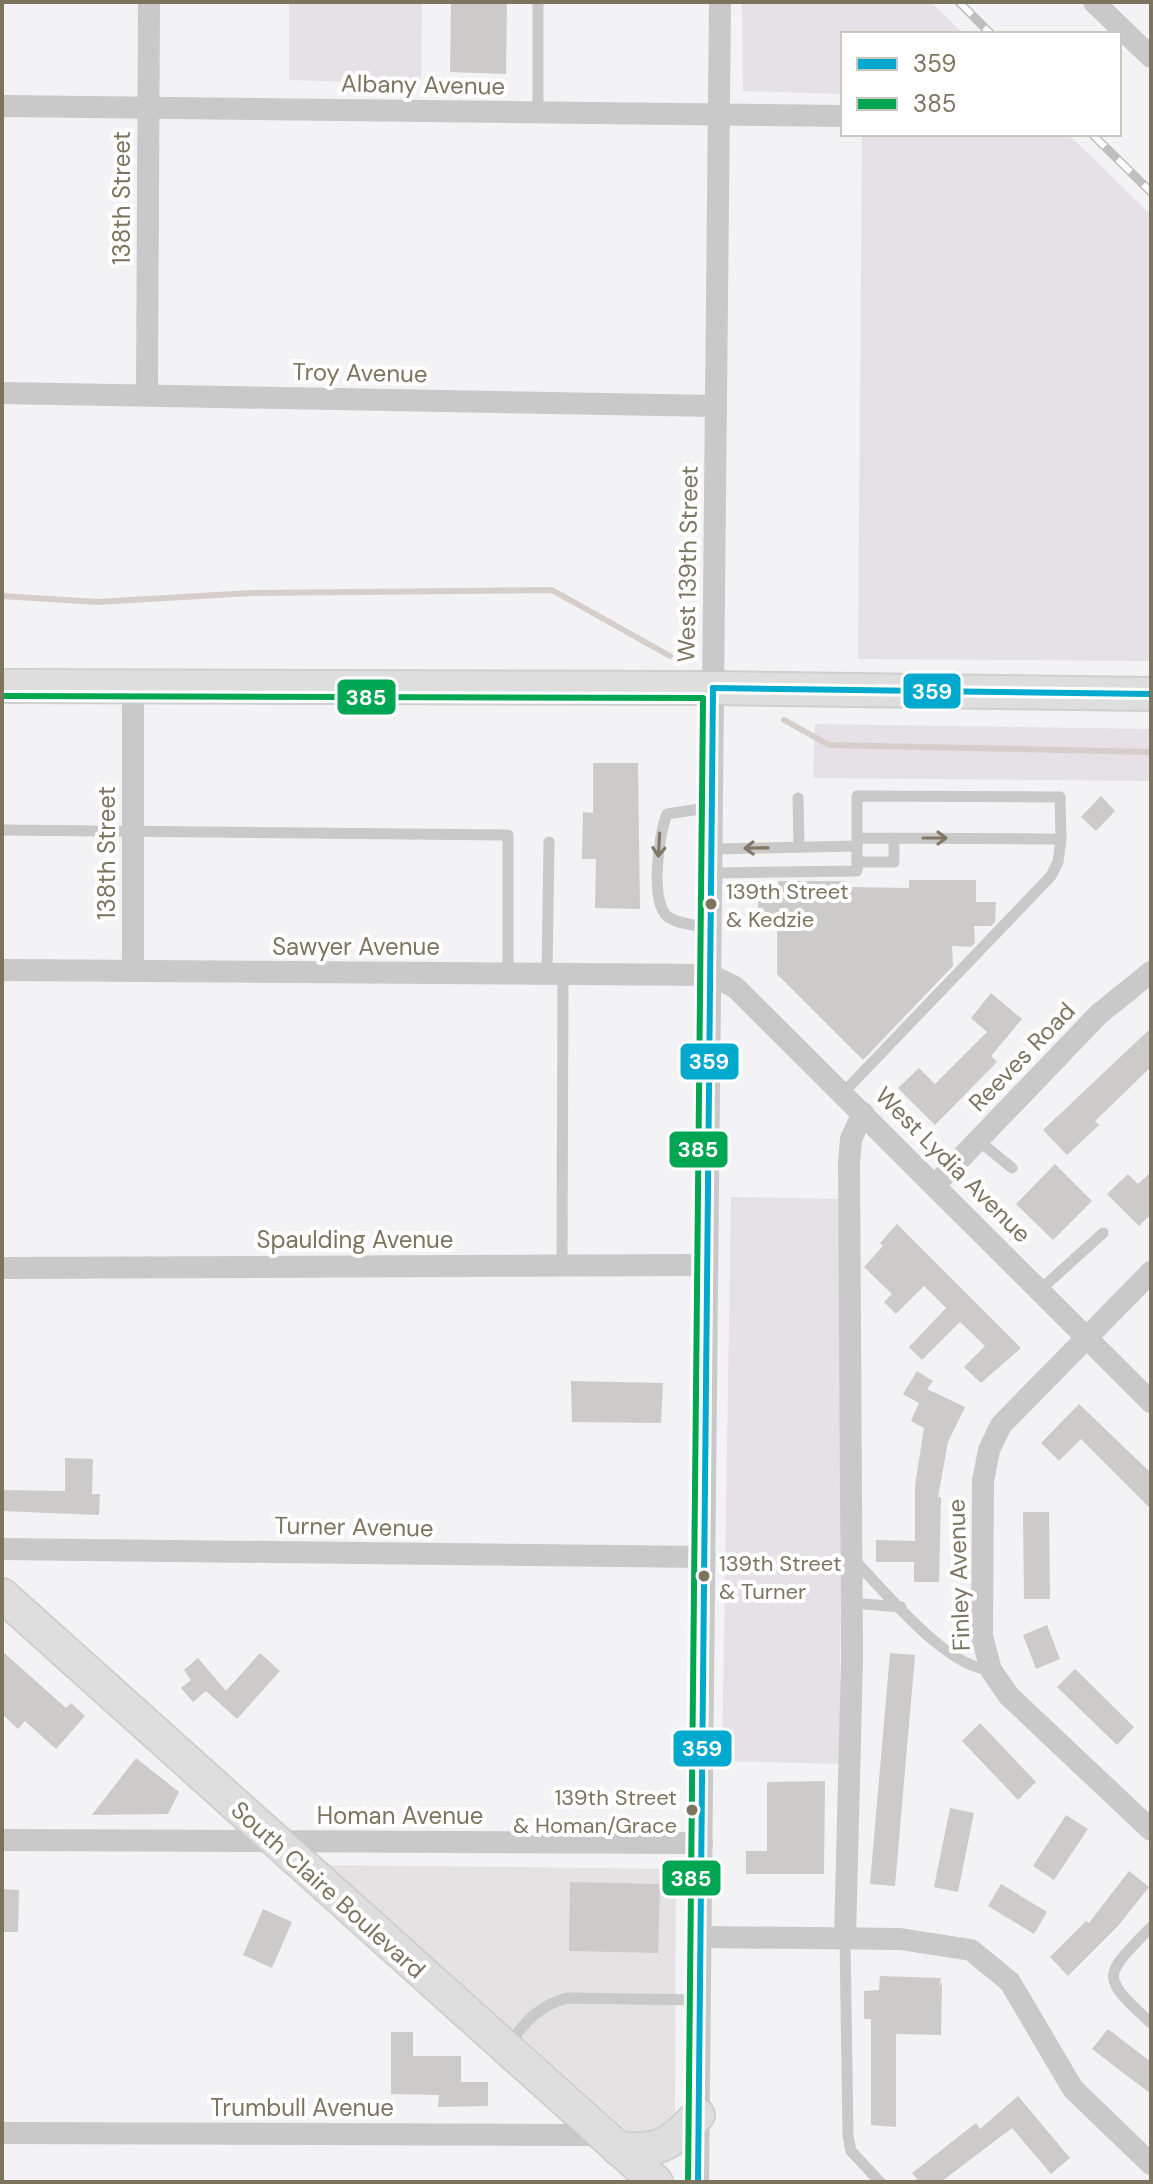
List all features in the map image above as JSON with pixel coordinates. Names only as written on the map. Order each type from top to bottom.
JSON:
[{"type":"main road","points":[[2,686],[713,688],[1151,694]]},
{"type":"main road","name":"South Claire Boulevard","points":[[2,1595],[656,2182]]},
{"type":"main road","points":[[610,2142],[657,2149],[671,2143],[698,2115]]},
{"type":"street","name":"138th Street","points":[[147,394],[149,2]]},
{"type":"street","name":"West 139th Street","points":[[698,2182],[720,2]]},
{"type":"street","points":[[1094,2],[1151,57]]},
{"type":"street","name":"Albany Avenue","points":[[2,106],[841,116]]},
{"type":"street","name":"Troy Avenue","points":[[2,393],[716,406]]},
{"type":"street","name":"138th Street","points":[[133,687],[133,971]]},
{"type":"street","name":"Sawyer Avenue","points":[[2,970],[710,975]]},
{"type":"street","name":"Reeves Road","points":[[936,1184],[1099,1014],[1151,972]]},
{"type":"street","name":"West Lydia Avenue","points":[[710,975],[735,987],[936,1184],[1151,1402]]},
{"type":"street","points":[[845,1938],[852,1603],[849,1163],[851,1139],[863,1113]]},
{"type":"street","name":"Spaulding Avenue","points":[[2,1268],[707,1265]]},
{"type":"street","name":"Finley Avenue","points":[[1151,1272],[1001,1425],[989,1450],[983,1481],[982,1620],[991,1670],[1009,1696],[1151,1830]]},
{"type":"street","name":"Turner Avenue","points":[[2,1549],[705,1557]]},
{"type":"street","name":"Homan Avenue","points":[[2,1840],[702,1843]]},
{"type":"street","points":[[700,1937],[900,1939],[971,1950],[1010,1982],[1073,2089],[1151,2164]]},
{"type":"street","name":"Trumbull Avenue","points":[[2,2133],[610,2142]]},
{"type":"lane","points":[[538,2],[538,113]]},
{"type":"lane","points":[[843,1093],[1051,876],[1058,862],[1061,839],[1060,797],[857,796],[857,866]]},
{"type":"lane","points":[[798,798],[799,847]]},
{"type":"lane","points":[[711,928],[668,917],[659,904],[658,848],[660,829],[667,814],[712,807]]},
{"type":"lane","points":[[2,830],[133,834],[508,835],[508,974]]},
{"type":"lane","points":[[711,849],[799,847],[894,838],[1061,839]]},
{"type":"lane","points":[[711,873],[894,862],[894,838]]},
{"type":"lane","points":[[549,842],[562,1266]]},
{"type":"lane","points":[[978,1140],[1012,1168]]},
{"type":"lane","points":[[1040,1290],[1103,1233]]},
{"type":"lane","points":[[851,1557],[962,1663],[976,1670],[991,1670]]},
{"type":"lane","points":[[852,1603],[901,1607]]},
{"type":"lane","points":[[1151,1927],[1114,1966],[1112,1977],[1115,1990],[1151,2023]]},
{"type":"lane","points":[[845,1938],[848,2136],[851,2151],[880,2182]]},
{"type":"lane","points":[[505,2048],[531,2015],[546,2004],[567,1998],[699,2000]]},
{"type":"shaded area","points":[[289,2],[422,2],[421,84],[289,80]]},
{"type":"shaded area","points":[[742,2],[931,2],[962,32],[841,32],[841,94],[743,91]]},
{"type":"shaded area","points":[[862,136],[1070,136],[1151,215],[1151,661],[858,659]]},
{"type":"shaded area","points":[[815,724],[1151,729],[1151,781],[813,778]]},
{"type":"shaded area","points":[[731,1197],[840,1199],[840,1764],[722,1761]]},
{"type":"shaded area","points":[[329,1865],[676,1869],[675,2123],[637,2140]]},
{"type":"building","points":[[451,2],[507,2],[506,74],[450,72]]},
{"type":"building","points":[[593,763],[638,763],[640,909],[595,908],[596,859],[582,859],[583,812],[593,813]]},
{"type":"building","points":[[1101,796],[1115,811],[1096,831],[1081,817]]},
{"type":"building","points":[[909,880],[976,880],[976,902],[996,902],[995,922],[991,926],[974,926],[975,943],[971,947],[952,946],[953,966],[863,1060],[777,974],[777,925],[758,926],[758,901],[778,902],[778,881],[846,881],[845,887],[909,888]]},
{"type":"building","points":[[991,993],[1022,1019],[991,1056],[997,1062],[935,1125],[898,1088],[919,1068],[935,1084],[987,1032],[971,1018]]},
{"type":"building","points":[[1151,1028],[1151,1067],[1095,1121],[1099,1125],[1067,1155],[1043,1130]]},
{"type":"building","points":[[1055,1164],[1092,1201],[1053,1240],[1016,1204]]},
{"type":"building","points":[[1151,1172],[1151,1214],[1139,1226],[1107,1194],[1128,1174],[1138,1184]]},
{"type":"building","points":[[897,1224],[1021,1348],[981,1383],[964,1367],[985,1346],[960,1322],[922,1360],[909,1347],[946,1308],[924,1286],[896,1314],[884,1302],[892,1294],[864,1267]]},
{"type":"building","points":[[917,1371],[933,1381],[927,1389],[965,1407],[948,1442],[938,1497],[941,1497],[939,1582],[914,1582],[914,1562],[876,1562],[876,1540],[915,1541],[915,1485],[924,1428],[911,1421],[919,1403],[903,1394]]},
{"type":"building","points":[[571,1381],[663,1383],[661,1423],[572,1422]]},
{"type":"building","points":[[1079,1404],[1151,1473],[1151,1509],[1081,1439],[1059,1461],[1041,1443]]},
{"type":"building","points":[[65,1458],[93,1459],[92,1494],[100,1494],[99,1515],[2,1511],[2,1490],[65,1491]]},
{"type":"building","points":[[1023,1512],[1049,1512],[1050,1599],[1024,1599]]},
{"type":"building","points":[[1047,1625],[1060,1659],[1036,1669],[1023,1635]]},
{"type":"building","points":[[2,1651],[66,1708],[71,1703],[85,1716],[56,1749],[25,1721],[18,1729],[2,1714]]},
{"type":"building","points":[[260,1653],[280,1671],[237,1719],[206,1691],[193,1702],[181,1688],[191,1680],[184,1670],[198,1658],[226,1691]]},
{"type":"building","points":[[890,1653],[915,1655],[895,1886],[870,1884]]},
{"type":"building","points":[[1075,1669],[1134,1727],[1117,1745],[1057,1687]]},
{"type":"building","points":[[980,1723],[1036,1782],[1018,1800],[962,1741]]},
{"type":"building","points":[[136,1758],[179,1792],[168,1814],[92,1815]]},
{"type":"building","points":[[825,1781],[824,1874],[746,1874],[746,1851],[767,1851],[767,1782]]},
{"type":"building","points":[[950,1808],[974,1813],[958,1892],[934,1887]]},
{"type":"building","points":[[1066,1815],[1088,1829],[1054,1880],[1033,1866]]},
{"type":"building","points":[[1129,1871],[1149,1887],[1118,1926],[1068,1976],[1050,1957],[1086,1921],[1089,1923]]},
{"type":"building","points":[[570,1882],[660,1884],[658,1953],[569,1951]]},
{"type":"building","points":[[1001,1884],[1047,1912],[1034,1934],[988,1906]]},
{"type":"building","points":[[2,1889],[19,1890],[18,1932],[2,1932]]},
{"type":"building","points":[[263,1909],[292,1922],[272,1968],[243,1955]]},
{"type":"building","points":[[880,1976],[941,1978],[939,1987],[942,1982],[941,2035],[896,2034],[896,2127],[871,2125],[871,2019],[864,2019],[864,1991],[879,1990]]},
{"type":"building","points":[[1108,2029],[1151,2062],[1151,2094],[1092,2049]]},
{"type":"building","points":[[391,2032],[413,2032],[413,2056],[461,2056],[461,2082],[488,2082],[488,2106],[438,2107],[439,2095],[391,2094]]},
{"type":"building","points":[[1018,2096],[1070,2158],[1051,2174],[1012,2128],[941,2182],[919,2182],[912,2173],[976,2123],[980,2129]]},
{"type":"waterway","points":[[2,596],[97,602],[251,593],[552,590],[670,656]]},
{"type":"waterway","points":[[784,720],[829,745],[1151,752]]},
{"type":"railway","points":[[959,2],[989,32]]},
{"type":"railway","points":[[1094,136],[1151,192]]},
{"type":"transit line","name":"359","points":[[713,688],[1151,694]]},
{"type":"transit line","name":"359","points":[[698,2182],[713,688]]},
{"type":"transit line","name":"385","points":[[2,696],[703,698],[688,2182]]},
{"type":"place","name":"139th Street & Kedzie","points":[[711,904]]},
{"type":"place","name":"139th Street & Turner","points":[[704,1576]]},
{"type":"place","name":"139th Street & Homan/Grace","points":[[692,1810]]}]
